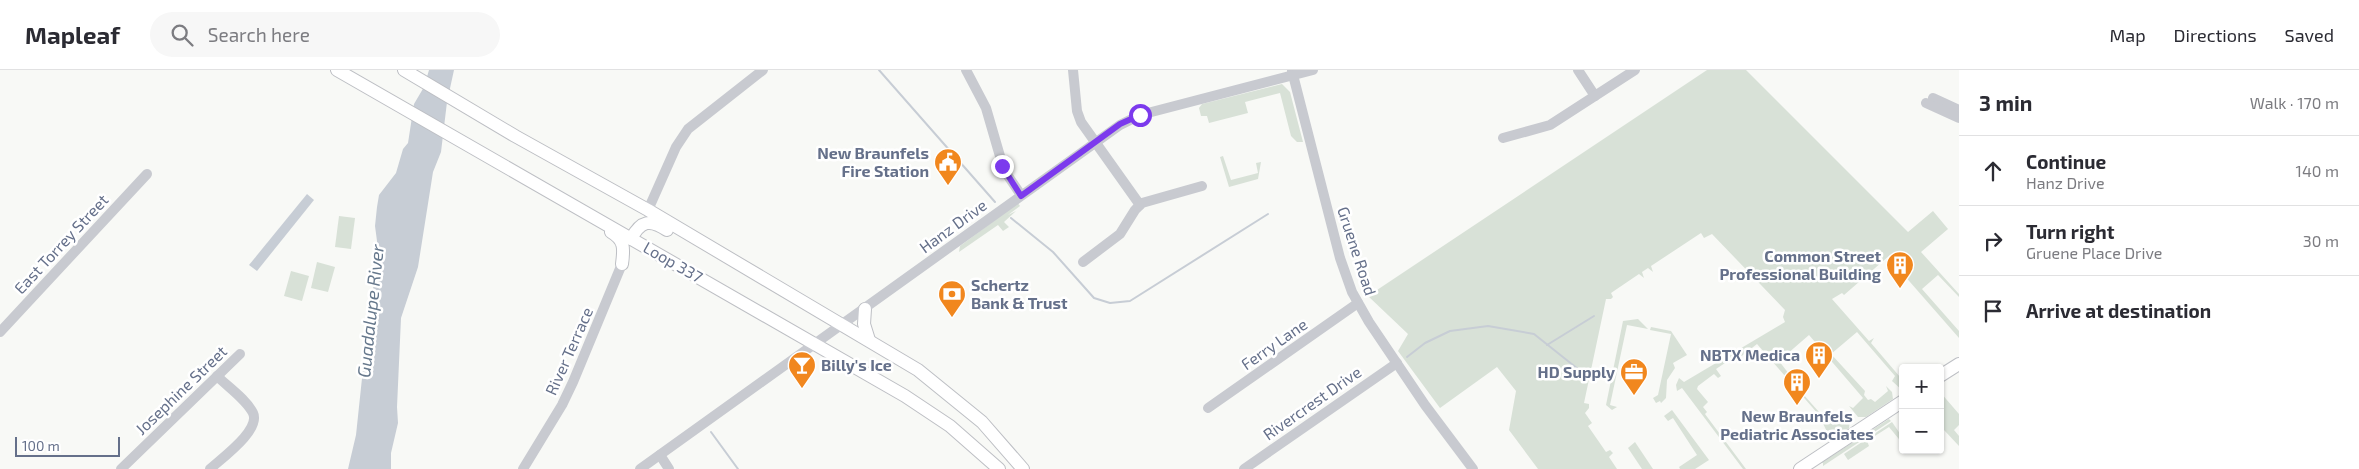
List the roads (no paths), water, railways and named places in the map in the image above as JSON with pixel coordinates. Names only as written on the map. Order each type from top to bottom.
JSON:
[{"type":"main road","name":"Loop 337","points":[[337,70],[502,163],[926,410],[969,441],[998,469]]},
{"type":"main road","name":"Loop 337","points":[[405,71],[515,136],[648,210],[918,370],[974,416],[1023,469]]},
{"type":"main road","points":[[559,197],[562,205],[619,238],[624,249],[622,264]]},
{"type":"main road","points":[[631,239],[639,227],[648,222],[653,222],[712,256],[727,258]]},
{"type":"main road","points":[[622,264],[638,250],[648,249]]},
{"type":"main road","points":[[865,309],[864,322],[869,340]]},
{"type":"main road","points":[[1944,373],[1959,364]]},
{"type":"main road","points":[[1800,469],[1899,404]]},
{"type":"street","points":[[648,210],[683,135],[763,70]]},
{"type":"street","points":[[966,70],[986,108],[1004,170],[1021,196]]},
{"type":"street","points":[[1073,70],[1079,118],[1140,205]]},
{"type":"street","name":"Hanz Drive","points":[[640,469],[812,344],[843,325],[1120,124],[1140,115],[1293,73],[1313,70]]},
{"type":"street","points":[[1578,70],[1595,96]]},
{"type":"street","points":[[1504,138],[1550,125],[1635,70]]},
{"type":"street","name":"Gruene Road","points":[[1293,73],[1340,258],[1358,303],[1425,405],[1473,469]]},
{"type":"street","points":[[1959,110],[1930,100],[1959,118]]},
{"type":"street","name":"East Torrey Street","points":[[0,332],[147,174]]},
{"type":"street","points":[[1083,262],[1120,234],[1140,205],[1202,186]]},
{"type":"street","name":"River Terrace","points":[[523,469],[562,405],[573,382],[631,239]]},
{"type":"street","name":"Ferry Lane","points":[[1208,408],[1358,303]]},
{"type":"street","name":"Josephine Street","points":[[121,469],[240,354]]},
{"type":"street","name":"Rivercrest Drive","points":[[1244,469],[1397,363]]},
{"type":"street","points":[[210,469],[248,433],[254,424],[254,416],[249,408],[217,376]]},
{"type":"street","points":[[660,455],[670,469]]},
{"type":"water","name":"Guadalupe River","points":[[429,70],[454,70],[447,102],[441,152],[433,172],[418,267],[401,318],[398,423],[391,453],[391,469],[348,469],[356,435],[367,331],[372,303],[377,241],[375,226],[379,195],[396,173],[403,149],[408,143],[414,104],[424,87]]},
{"type":"water","points":[[307,194],[314,200],[257,271],[249,265]]},
{"type":"waterway","points":[[879,70],[995,202]]},
{"type":"waterway","points":[[1011,218],[1053,252],[1094,298],[1110,303],[1130,301],[1268,214]]},
{"type":"waterway","points":[[1547,345],[1594,316]]},
{"type":"waterway","points":[[1407,357],[1425,343],[1450,331],[1488,326],[1534,334],[1583,373]]},
{"type":"waterway","points":[[711,432],[738,469]]},
{"type":"place","name":"New Braunfels Fire Station","points":[[948,186]]},
{"type":"place","name":"Common Street Professional Building","points":[[1900,289]]},
{"type":"place","name":"Schertz Bank & Trust","points":[[952,318]]},
{"type":"place","name":"NBTX Medica","points":[[1819,379]]},
{"type":"place","name":"Billy's Ice","points":[[802,389]]},
{"type":"place","name":"HD Supply","points":[[1634,396]]},
{"type":"place","name":"New Braunfels Pediatric Associates","points":[[1797,406]]}]
